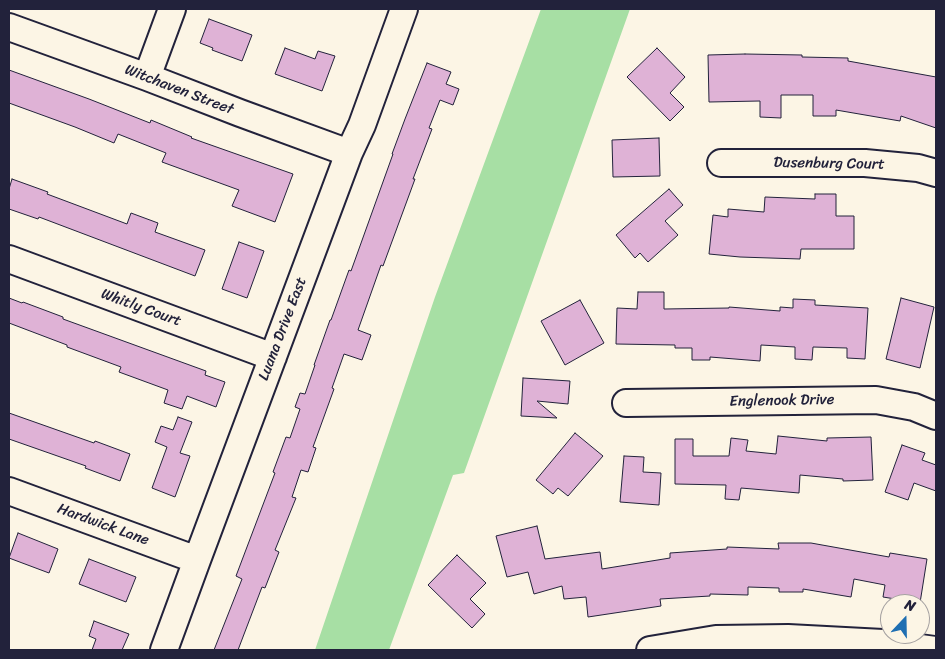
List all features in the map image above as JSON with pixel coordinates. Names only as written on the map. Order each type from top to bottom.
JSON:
[{"type":"street","points":[[147,77],[172,9]]},
{"type":"street","name":"Luana Drive East","points":[[164,650],[404,9]]},
{"type":"street","name":"Witchaven Street","points":[[9,27],[349,153]]},
{"type":"street","name":"Dusenburg Court","points":[[721,162],[865,163],[918,168],[936,173]]},
{"type":"street","name":"Whitly Court","points":[[9,259],[273,357]]},
{"type":"street","name":"Englenook Drive","points":[[626,404],[876,400],[914,407],[936,416]]},
{"type":"street","name":"Hardwick Lane","points":[[9,491],[197,560]]},
{"type":"street","points":[[650,650],[716,639],[789,644],[883,643],[935,650]]},
{"type":"green space","points":[[541,9],[630,9],[464,473],[453,475],[389,650],[315,650],[435,297]]},
{"type":"building","points":[[209,19],[252,35],[242,61],[212,50],[213,48],[200,43]]},
{"type":"building","points":[[285,48],[315,59],[318,51],[335,56],[322,91],[275,74]]},
{"type":"building","points":[[657,48],[685,77],[670,93],[684,107],[670,121],[627,77]]},
{"type":"building","points":[[745,54],[848,58],[848,61],[936,77],[936,128],[901,116],[900,121],[836,110],[836,116],[813,116],[813,95],[781,95],[781,118],[760,117],[760,101],[709,102],[708,55]]},
{"type":"building","points":[[427,63],[451,72],[446,84],[459,89],[453,105],[440,100],[429,128],[432,129],[413,179],[415,179],[358,330],[371,335],[362,360],[344,354],[332,388],[334,389],[313,447],[316,448],[308,472],[301,470],[292,497],[296,498],[275,550],[279,552],[265,588],[262,587],[238,650],[214,650],[242,579],[236,576],[275,473],[273,472],[286,437],[290,438],[300,409],[295,407],[300,393],[305,394],[330,320],[349,270],[351,271],[392,154]]},
{"type":"building","points":[[9,70],[150,123],[151,120],[191,138],[293,174],[275,222],[232,206],[239,190],[162,162],[166,153],[118,134],[114,143],[9,103]]},
{"type":"building","points":[[659,138],[660,176],[613,177],[612,140]]},
{"type":"building","points":[[12,179],[127,224],[131,213],[158,223],[155,232],[205,250],[195,276],[39,217],[38,219],[9,209],[9,189]]},
{"type":"building","points":[[669,189],[683,205],[665,221],[678,235],[648,262],[640,253],[635,258],[616,235]]},
{"type":"building","points":[[815,194],[836,194],[836,216],[854,216],[854,249],[801,249],[800,259],[709,254],[713,215],[728,217],[728,209],[764,212],[765,197],[815,199]]},
{"type":"building","points":[[239,242],[264,251],[247,298],[222,289]]},
{"type":"building","points":[[638,292],[664,292],[664,309],[729,307],[780,311],[780,307],[793,308],[793,299],[815,300],[815,305],[868,308],[865,359],[847,358],[847,348],[813,347],[812,360],[795,359],[795,347],[761,345],[760,361],[710,357],[710,360],[692,360],[692,348],[675,348],[675,345],[616,344],[617,308],[637,309]]},
{"type":"building","points":[[9,298],[206,371],[205,375],[225,382],[216,407],[187,396],[182,409],[164,403],[168,390],[119,372],[121,367],[9,323]]},
{"type":"building","points":[[901,298],[934,307],[920,368],[886,359]]},
{"type":"building","points":[[580,300],[604,343],[565,365],[541,321]]},
{"type":"building","points":[[523,378],[570,381],[568,404],[537,401],[557,418],[521,416]]},
{"type":"building","points":[[9,413],[130,454],[120,481],[85,468],[86,466],[9,439]]},
{"type":"building","points":[[178,417],[192,422],[180,453],[190,456],[175,497],[152,488],[167,447],[155,442],[161,426],[173,430]]},
{"type":"building","points":[[575,433],[603,456],[568,496],[558,488],[553,494],[536,480]]},
{"type":"building","points":[[778,436],[827,441],[827,438],[871,437],[873,480],[843,481],[843,479],[800,475],[799,493],[741,488],[739,500],[725,499],[726,485],[675,484],[675,439],[693,439],[693,456],[729,456],[731,438],[748,440],[746,451],[776,454]]},
{"type":"building","points":[[902,445],[925,453],[922,460],[936,465],[936,491],[914,483],[908,500],[885,492]]},
{"type":"building","points":[[624,456],[644,457],[643,472],[661,473],[659,505],[620,502]]},
{"type":"building","points":[[537,526],[545,559],[600,552],[602,569],[670,558],[670,553],[727,549],[727,547],[779,549],[778,543],[811,543],[889,557],[890,553],[927,559],[921,594],[884,594],[885,585],[854,579],[851,597],[803,589],[803,592],[779,592],[779,588],[748,587],[748,595],[710,594],[710,596],[660,599],[661,606],[588,617],[586,597],[564,599],[562,586],[534,594],[528,572],[507,577],[496,536]]},
{"type":"building","points":[[18,533],[58,549],[49,573],[9,558]]},
{"type":"building","points":[[457,555],[486,583],[470,599],[485,614],[472,628],[428,585]]},
{"type":"building","points":[[89,559],[136,577],[126,602],[79,584]]},
{"type":"building","points":[[94,621],[129,634],[122,650],[92,650],[96,639],[89,636]]}]
